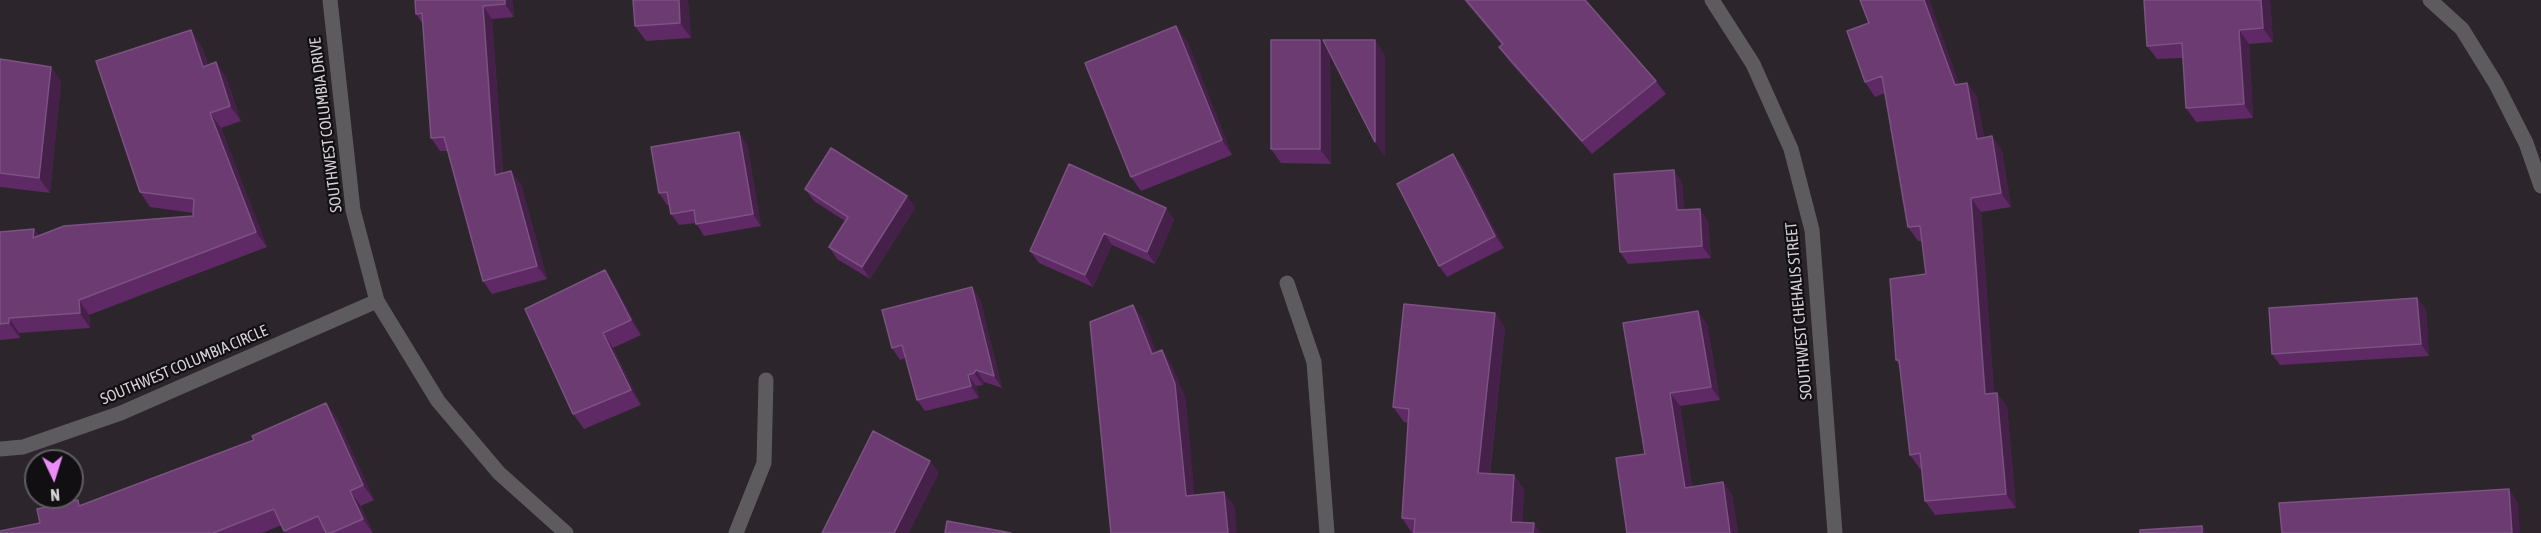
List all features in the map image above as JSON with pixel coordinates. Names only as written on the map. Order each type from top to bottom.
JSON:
[{"type":"street","name":"SOUTHWEST COLUMBIA DRIVE","points":[[330,0],[353,210],[377,301],[438,401],[499,473],[566,533]]},
{"type":"street","name":"SOUTHWEST CHEHALIS STREET","points":[[1712,0],[1753,64],[1786,139],[1812,230],[1835,533]]},
{"type":"street","points":[[2430,0],[2462,29],[2496,84],[2526,143],[2541,186]]},
{"type":"street","points":[[1287,283],[1314,362],[1327,533]]},
{"type":"street","name":"SOUTHWEST COLUMBIA CIRCLE","points":[[0,449],[23,447],[121,413],[377,301]]},
{"type":"street","points":[[736,533],[764,463],[766,380]]},
{"type":"building","points":[[415,0],[505,0],[505,4],[483,6],[495,175],[511,171],[537,266],[483,281],[444,137],[431,138],[422,13],[416,14]]},
{"type":"building","points":[[633,0],[679,0],[680,23],[635,26]]},
{"type":"building","points":[[1466,0],[1585,0],[1656,81],[1582,141],[1499,47],[1503,44]]},
{"type":"building","points":[[1860,0],[1924,0],[1955,85],[1967,83],[1977,139],[1992,136],[2001,193],[1971,198],[1985,394],[1997,393],[2006,494],[1925,501],[1920,453],[1910,455],[1899,360],[1896,360],[1890,279],[1926,274],[1920,226],[1908,227],[1882,76],[1865,82],[1847,31],[1869,23]]},
{"type":"building","points":[[2144,0],[2261,0],[2263,28],[2239,30],[2244,104],[2186,108],[2182,43],[2147,46]]},
{"type":"building","points":[[1176,26],[1222,140],[1131,177],[1085,63]]},
{"type":"building","points":[[191,30],[203,67],[216,62],[230,106],[210,113],[256,232],[79,300],[80,313],[9,318],[9,323],[0,324],[0,232],[34,229],[33,238],[64,226],[193,216],[194,199],[140,192],[96,61]]},
{"type":"building","points":[[1271,40],[1320,40],[1320,149],[1271,149]]},
{"type":"building","points":[[1323,40],[1375,40],[1375,142]]},
{"type":"building","points":[[0,59],[51,67],[39,178],[0,173]]},
{"type":"building","points":[[739,132],[753,214],[696,224],[694,210],[671,214],[667,192],[659,193],[651,147]]},
{"type":"building","points":[[831,148],[907,196],[862,267],[829,247],[848,217],[805,189]]},
{"type":"building","points":[[1453,154],[1495,236],[1439,266],[1397,184]]},
{"type":"building","points":[[1069,164],[1166,208],[1147,252],[1104,233],[1085,275],[1030,251]]},
{"type":"building","points":[[1674,170],[1677,210],[1700,209],[1702,246],[1620,252],[1614,174]]},
{"type":"building","points":[[605,270],[631,320],[603,333],[631,390],[573,414],[525,309]]},
{"type":"building","points":[[972,287],[994,376],[976,370],[968,375],[971,386],[917,400],[902,345],[892,348],[882,310]]},
{"type":"building","points":[[2417,298],[2421,344],[2272,354],[2269,308]]},
{"type":"building","points":[[1404,304],[1495,313],[1478,473],[1514,475],[1511,522],[1534,523],[1533,533],[1414,533],[1415,519],[1402,518],[1409,409],[1393,407]]},
{"type":"building","points":[[1133,305],[1152,354],[1162,350],[1175,384],[1186,496],[1224,492],[1228,533],[1111,533],[1090,322]]},
{"type":"building","points":[[1698,311],[1711,387],[1670,393],[1685,488],[1723,482],[1730,533],[1627,533],[1616,458],[1645,454],[1623,323]]},
{"type":"building","points":[[326,403],[363,485],[350,491],[363,519],[326,533],[318,516],[284,531],[274,509],[213,533],[0,533],[0,531],[40,523],[37,509],[84,509],[84,504],[254,440],[252,436]]},
{"type":"building","points":[[873,431],[930,461],[894,533],[822,533]]},
{"type":"building","points":[[2509,489],[2512,533],[2282,533],[2279,503]]},
{"type":"building","points":[[947,521],[1011,533],[945,533]]},
{"type":"building","points":[[2202,526],[2202,533],[2140,533],[2140,530]]}]
